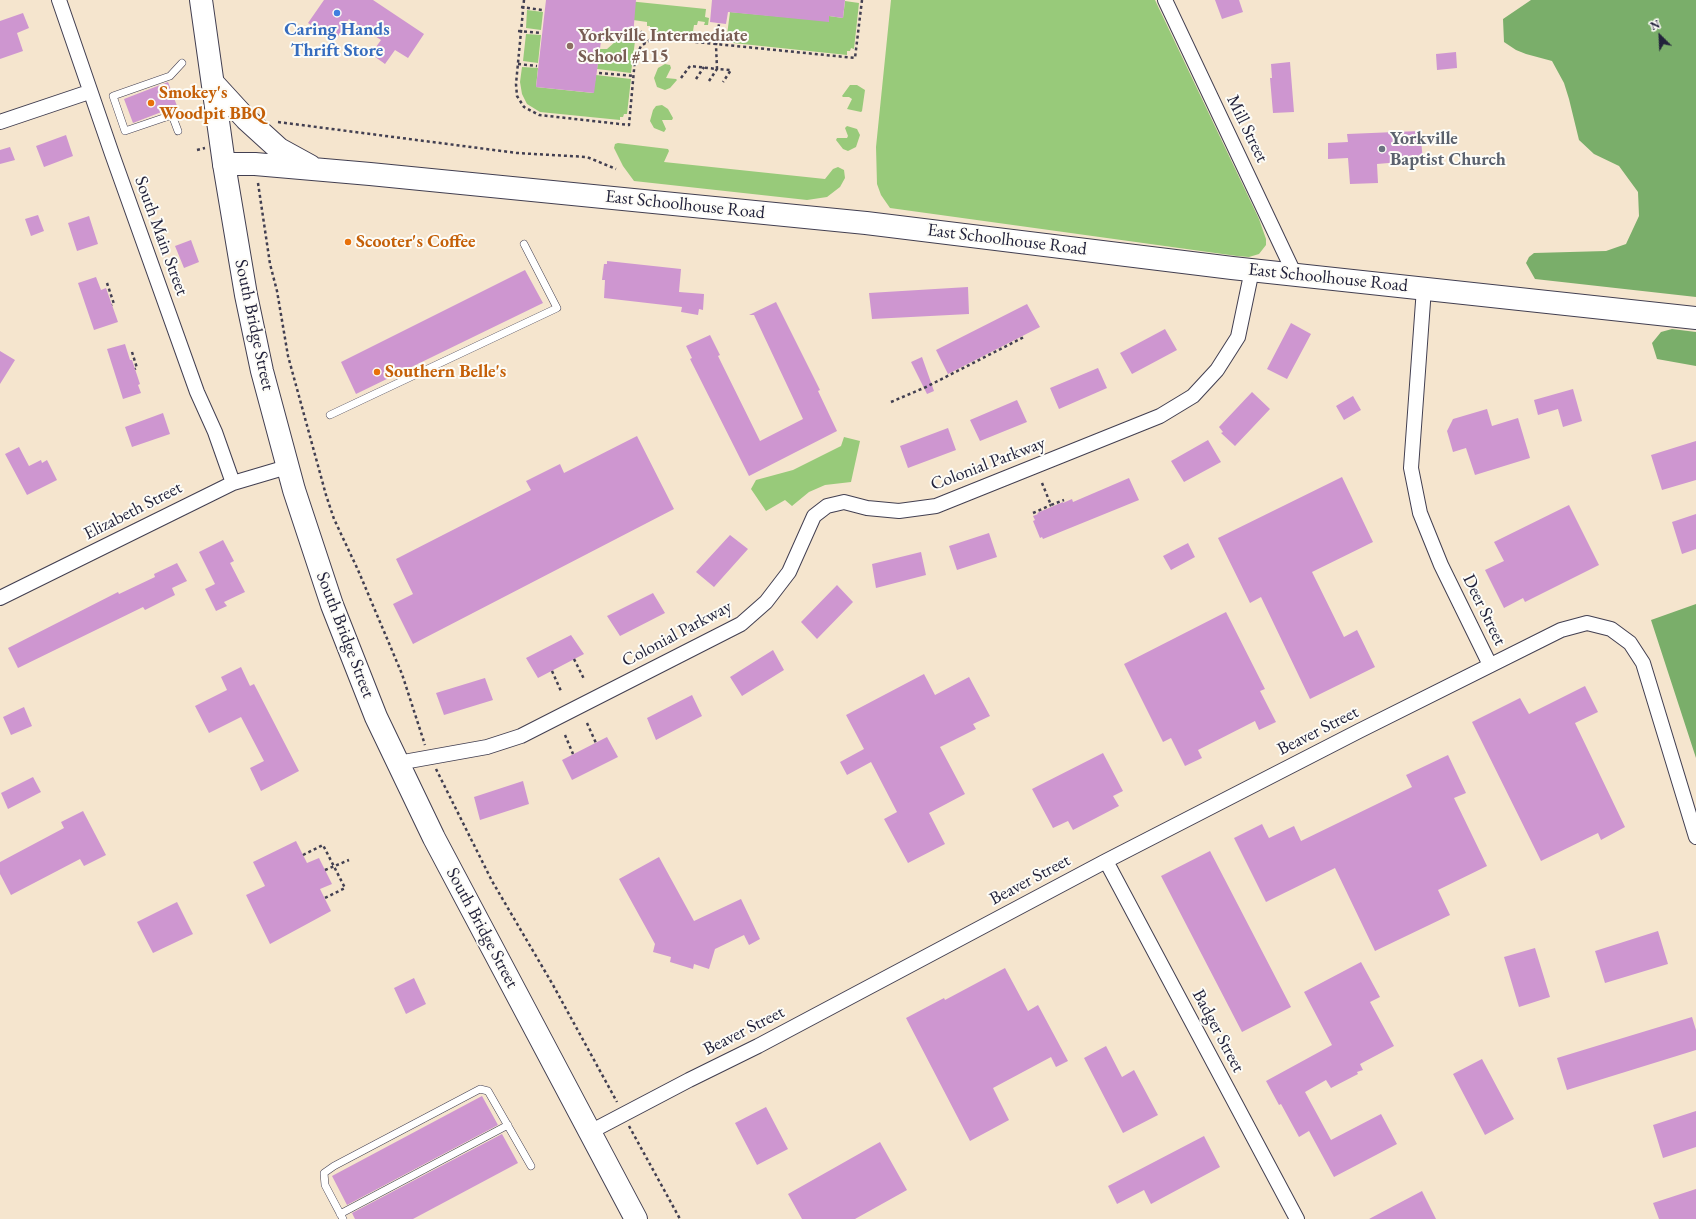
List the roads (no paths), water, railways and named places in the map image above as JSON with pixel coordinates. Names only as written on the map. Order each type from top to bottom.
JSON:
[{"type":"main road","name":"South Bridge Street","points":[[201,0],[224,164],[246,295],[262,371],[287,467],[332,605],[362,683],[434,838],[636,1219]]},
{"type":"main road","name":"East Schoolhouse Road","points":[[213,83],[246,119],[279,149],[316,170]]},
{"type":"main road","name":"East Schoolhouse Road","points":[[224,164],[255,164],[390,175],[866,223],[1295,275],[1696,318]]},
{"type":"street","name":"South Main Street","points":[[59,0],[90,92],[200,398],[215,432],[232,483]]},
{"type":"street","name":"Mill Street","points":[[1165,0],[1295,275]]},
{"type":"street","points":[[0,122],[90,92]]},
{"type":"street","name":"Colonial Parkway","points":[[398,763],[487,747],[520,736],[741,624],[766,602],[788,572],[814,516],[827,506],[844,502],[867,508],[899,511],[936,506],[1160,416],[1193,396],[1217,370],[1230,350],[1238,337],[1252,270]]},
{"type":"street","name":"Deer Street","points":[[1424,288],[1414,413],[1413,476],[1420,513],[1441,565],[1490,665],[1561,630],[1587,623],[1611,629],[1630,643],[1643,663],[1696,837]]},
{"type":"street","name":"Elizabeth Street","points":[[0,598],[232,483],[287,467]]},
{"type":"street","name":"Beaver Street","points":[[590,1132],[758,1046],[1106,861],[1490,665]]},
{"type":"street","name":"Badger Street","points":[[1106,861],[1297,1219]]},
{"type":"lane","points":[[178,131],[172,115],[125,131],[113,96],[170,76],[182,63]]},
{"type":"lane","points":[[330,415],[557,308],[524,244]]},
{"type":"lane","points":[[508,1125],[341,1216],[325,1185],[324,1174],[334,1166],[480,1089],[488,1091],[508,1125],[530,1166]]},
{"type":"place","name":"Caring Hands Thrift Store","points":[[337,13]]},
{"type":"place","name":"Yorkville Intermediate School #115","points":[[570,46]]},
{"type":"place","name":"Smokey's Woodpit BBQ","points":[[151,103]]},
{"type":"place","name":"Yorkville Baptist Church","points":[[1382,149]]},
{"type":"place","name":"Scooter's Coffee","points":[[348,242]]},
{"type":"place","name":"Southern Belle's","points":[[377,372]]}]
